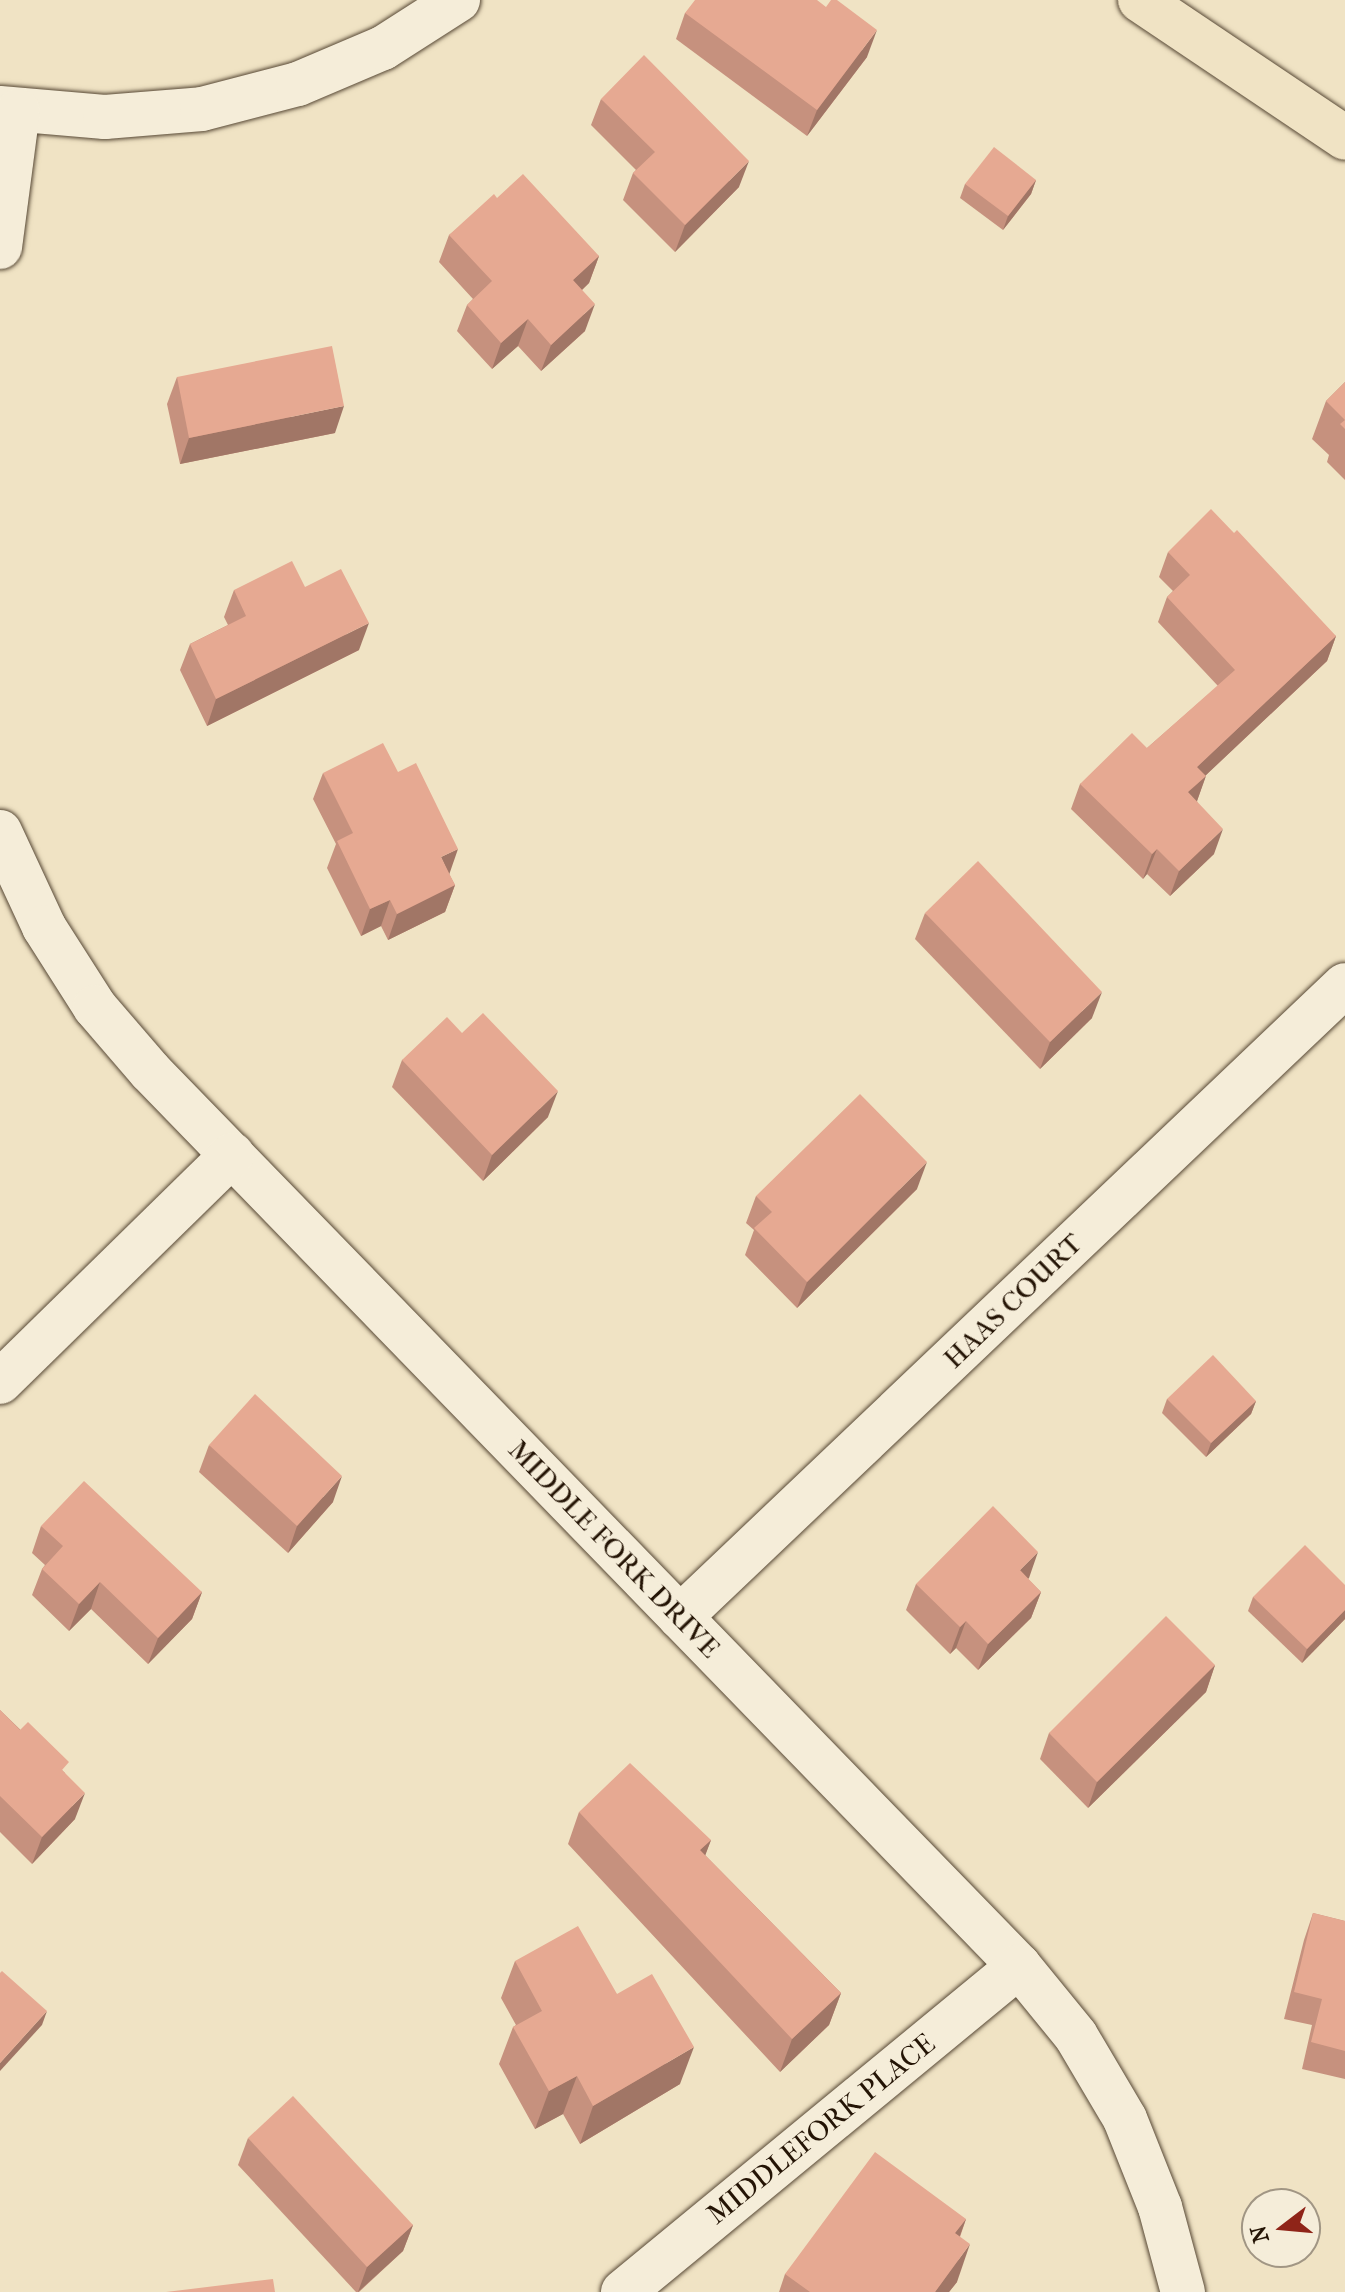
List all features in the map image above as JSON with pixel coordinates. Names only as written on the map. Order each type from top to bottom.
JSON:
[{"type":"main road","points":[[1140,0],[1345,138]]},
{"type":"street","points":[[0,247],[9,109],[105,117],[216,105],[298,84],[383,48],[458,0]]},
{"type":"street","name":"MIDDLE FORK DRIVE","points":[[0,832],[44,927],[95,1007],[150,1071],[1019,1966],[1076,2036],[1125,2119],[1160,2207],[1183,2292]]},
{"type":"street","name":"HAAS COURT","points":[[680,1617],[1345,985]]},
{"type":"street","points":[[0,1382],[232,1155]]},
{"type":"street","name":"MIDDLEFORK PLACE","points":[[623,2292],[1019,1966]]},
{"type":"building","points":[[695,0],[817,0],[826,7],[831,0],[837,0],[877,30],[817,110],[685,13]]},
{"type":"building","points":[[644,55],[749,161],[685,225],[633,173],[655,152],[601,99]]},
{"type":"building","points":[[994,147],[1036,180],[1008,216],[965,184]]},
{"type":"building","points":[[523,174],[599,256],[573,280],[595,304],[551,345],[528,319],[501,343],[467,305],[492,281],[449,235],[494,194],[497,198]]},
{"type":"building","points":[[332,346],[344,406],[189,438],[177,377]]},
{"type":"building","points":[[1345,382],[1345,420],[1326,401]]},
{"type":"building","points":[[1211,509],[1234,533],[1237,530],[1336,636],[1197,767],[1206,776],[1188,792],[1223,829],[1179,871],[1157,849],[1152,854],[1080,784],[1132,733],[1147,748],[1235,670],[1167,597],[1190,575],[1168,552]]},
{"type":"building","points":[[292,561],[305,587],[341,569],[369,623],[216,699],[190,644],[246,616],[234,590]]},
{"type":"building","points":[[383,743],[398,772],[416,763],[458,849],[441,857],[455,885],[397,914],[390,900],[370,909],[337,841],[353,833],[323,773]]},
{"type":"building","points":[[978,861],[1102,992],[1050,1042],[925,913]]},
{"type":"building","points":[[483,1013],[558,1091],[492,1155],[402,1060],[447,1017],[462,1033]]},
{"type":"building","points":[[860,1094],[927,1162],[807,1282],[754,1228],[772,1212],[756,1196]]},
{"type":"building","points":[[1213,1355],[1256,1401],[1211,1443],[1167,1399]]},
{"type":"building","points":[[255,1394],[342,1476],[297,1526],[209,1445]]},
{"type":"building","points":[[84,1481],[202,1592],[158,1638],[100,1582],[79,1604],[42,1569],[63,1546],[41,1526]]},
{"type":"building","points":[[993,1506],[1038,1552],[1020,1570],[1041,1592],[988,1644],[966,1621],[960,1627],[916,1584]]},
{"type":"building","points":[[1305,1545],[1345,1585],[1345,1610],[1307,1649],[1253,1597]]},
{"type":"building","points":[[1166,1616],[1215,1665],[1097,1782],[1049,1733]]},
{"type":"building","points":[[0,1710],[20,1730],[28,1722],[69,1762],[62,1770],[85,1793],[42,1837],[0,1796]]},
{"type":"building","points":[[630,1763],[711,1840],[700,1850],[841,1993],[792,2039],[579,1812]]},
{"type":"building","points":[[1313,1913],[1345,1921],[1345,2051],[1311,2042],[1322,1999],[1294,1992]]},
{"type":"building","points":[[578,1926],[617,1994],[652,1974],[694,2047],[593,2106],[577,2076],[549,2091],[513,2027],[542,2011],[515,1961]]},
{"type":"building","points":[[2,1971],[47,2011],[0,2063],[0,1973]]},
{"type":"building","points":[[293,2096],[413,2225],[367,2267],[248,2138]]},
{"type":"building","points":[[875,2152],[966,2219],[955,2233],[970,2244],[935,2292],[810,2292],[785,2274]]},
{"type":"building","points":[[273,2279],[275,2292],[166,2292]]}]
